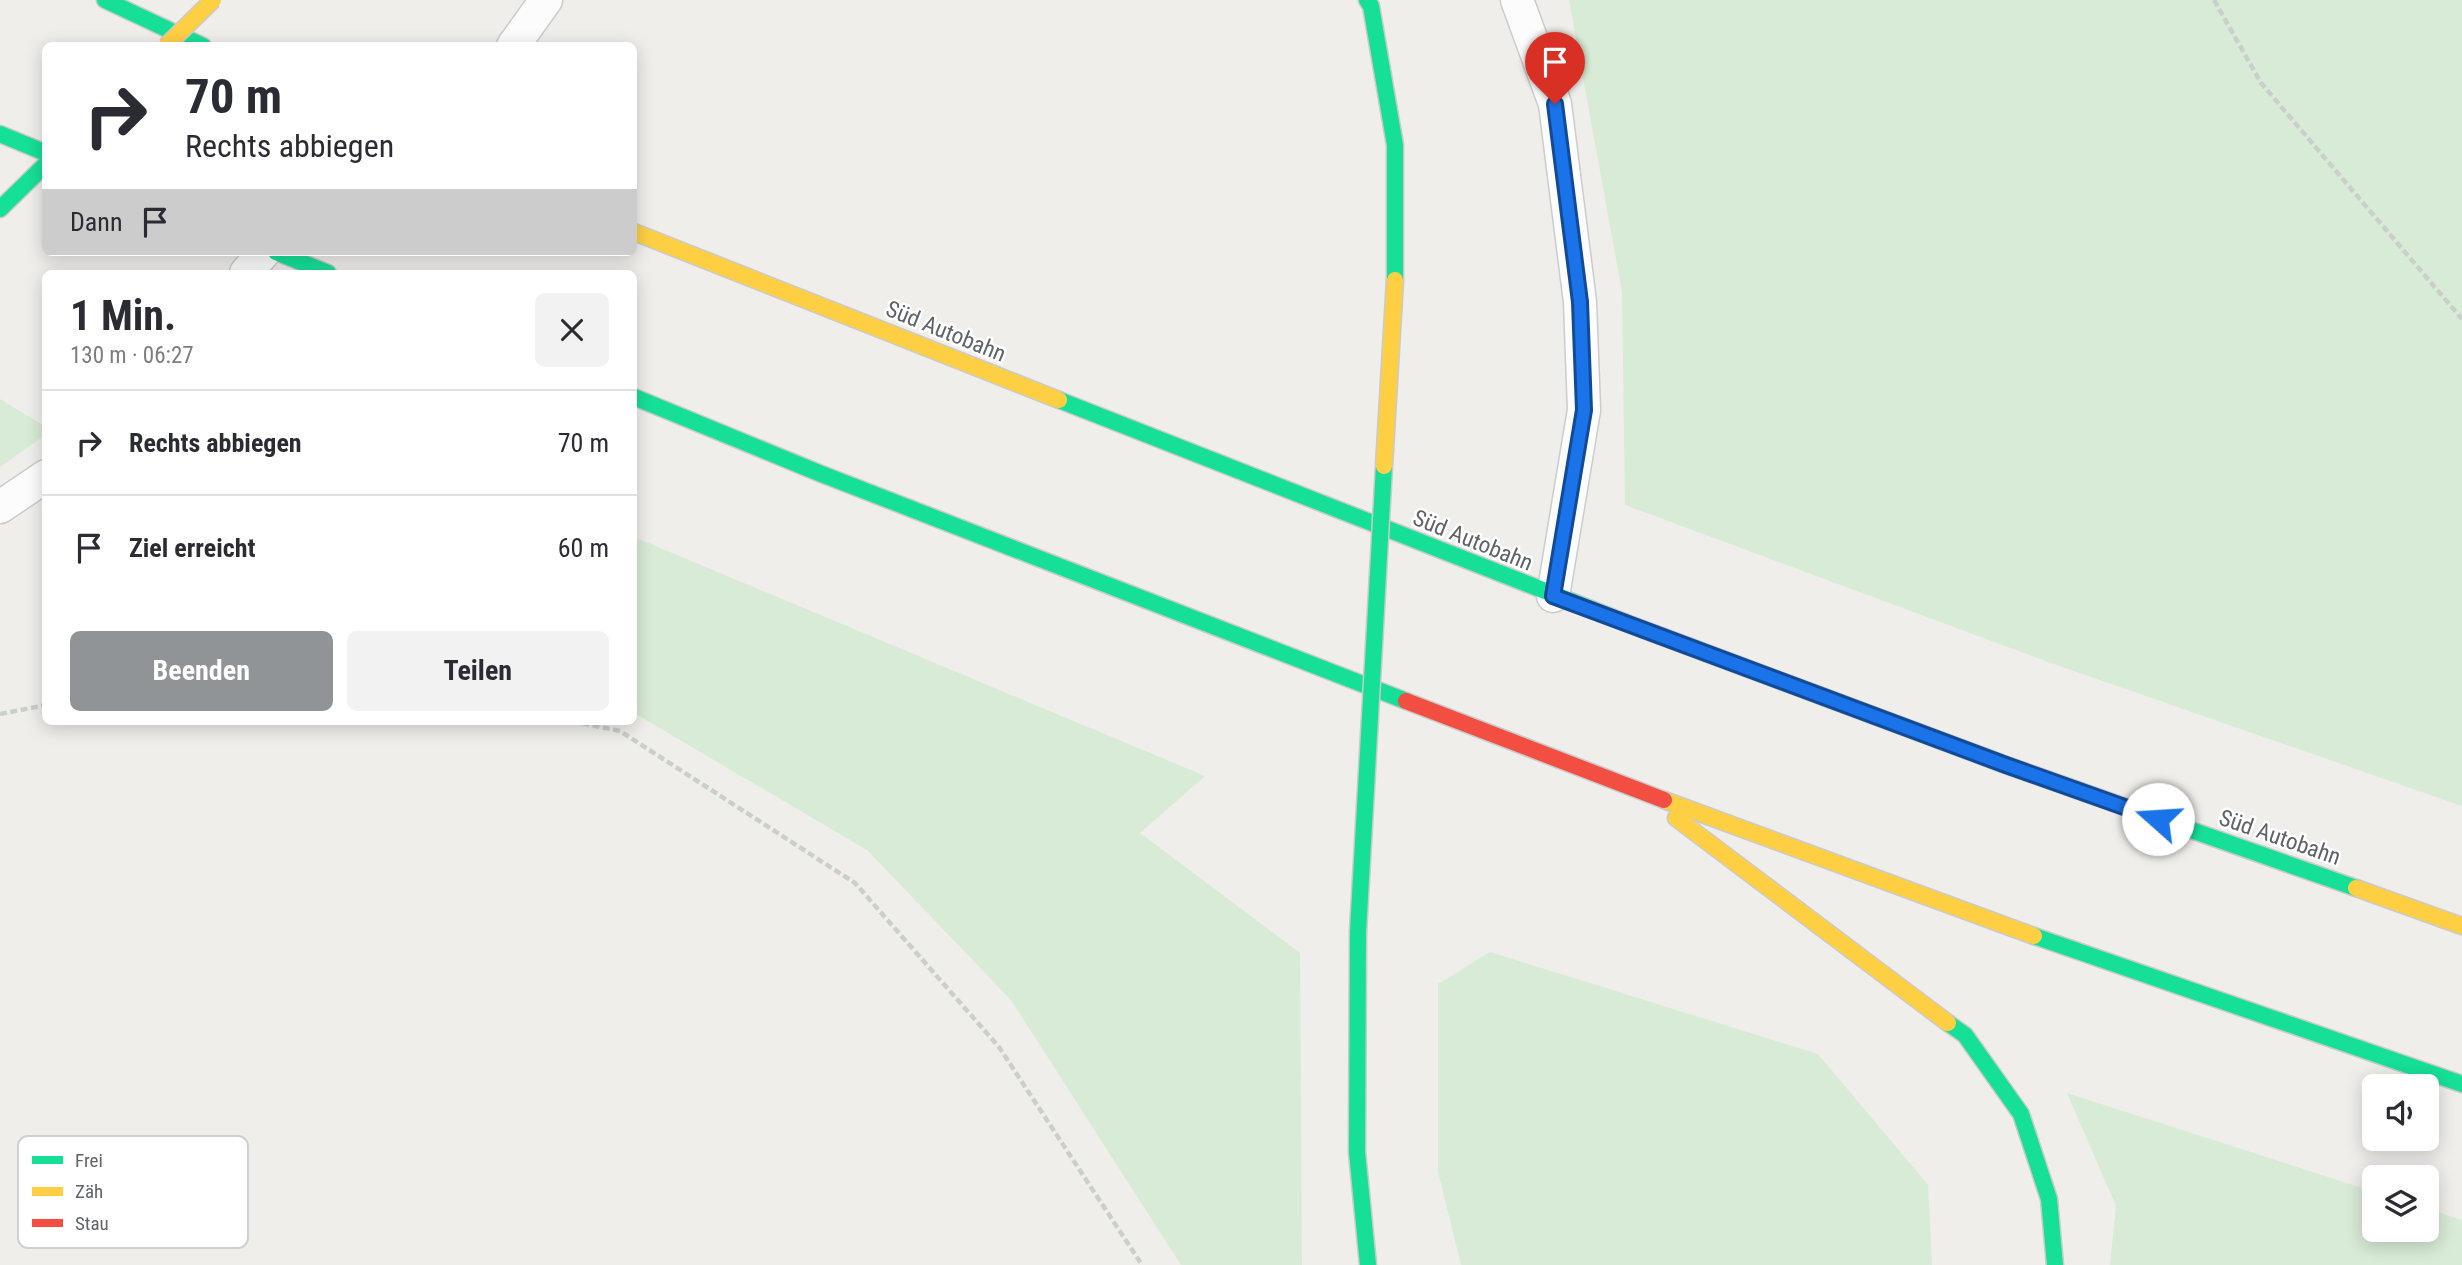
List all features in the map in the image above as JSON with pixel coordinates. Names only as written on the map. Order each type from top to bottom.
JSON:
[{"type":"main road","points":[[105,0],[194,42]]},
{"type":"main road","points":[[170,42],[213,0]]},
{"type":"main road","points":[[1367,0],[1371,6],[1395,145],[1395,280],[1358,932],[1357,1152],[1368,1265]]},
{"type":"main road","points":[[0,134],[42,151]]},
{"type":"main road","points":[[0,209],[42,168]]},
{"type":"main road","name":"Süd Autobahn","points":[[637,233],[1553,596],[2006,765],[2462,926]]},
{"type":"main road","points":[[286,256],[321,270]]},
{"type":"main road","points":[[637,398],[832,478],[1644,793],[2016,930],[2462,1084]]},
{"type":"main road","points":[[1644,793],[1965,1035],[2021,1114],[2049,1199],[2055,1265]]},
{"type":"lane","points":[[516,42],[546,0]]},
{"type":"lane","points":[[1517,0],[1555,104],[1580,302],[1584,410],[1553,596]]},
{"type":"lane","points":[[249,270],[261,256]]},
{"type":"lane","points":[[0,507],[42,479]]},
{"type":"path","points":[[2214,0],[2261,83],[2462,319]]},
{"type":"path","points":[[0,714],[42,706]]},
{"type":"path","points":[[591,725],[620,731],[855,883],[999,1048],[1142,1265]]},
{"type":"green space","points":[[1569,0],[2462,0],[2462,806],[2051,663],[1625,505],[1622,292]]},
{"type":"green space","points":[[0,399],[42,425],[42,437],[0,467]]},
{"type":"green space","points":[[637,538],[1205,776],[1140,833],[1300,953],[1302,1265],[1181,1265],[1011,1000],[867,850],[637,715]]},
{"type":"green space","points":[[1490,952],[1818,1054],[1928,1185],[1932,1265],[1461,1265],[1438,1172],[1438,984]]},
{"type":"green space","points":[[2067,1093],[2362,1188],[2362,1242],[2439,1242],[2439,1213],[2462,1220],[2462,1265],[2110,1265],[2116,1206]]},
{"type":"traffic: fast","points":[[105,0],[194,42]]},
{"type":"traffic: fast","points":[[1367,0],[1371,6],[1395,145],[1395,280]]},
{"type":"traffic: fast","points":[[0,134],[42,151]]},
{"type":"traffic: fast","points":[[0,209],[42,168]]},
{"type":"traffic: fast","points":[[286,256],[321,270]]},
{"type":"traffic: fast","points":[[637,398],[819,473],[1406,701]]},
{"type":"traffic: fast","points":[[1059,400],[1642,629]]},
{"type":"traffic: fast","points":[[1358,932],[1384,466]]},
{"type":"traffic: fast","points":[[1824,697],[2006,765],[2356,888]]},
{"type":"traffic: fast","points":[[1358,932],[1357,1152],[1368,1265]]},
{"type":"traffic: fast","points":[[2034,936],[2462,1084]]},
{"type":"traffic: fast","points":[[1948,1023],[1965,1035],[2021,1114],[2049,1199],[2055,1265]]},
{"type":"traffic: slow","points":[[170,42],[213,0]]},
{"type":"traffic: slow","points":[[637,233],[1059,400]]},
{"type":"traffic: slow","points":[[1384,466],[1395,280]]},
{"type":"traffic: slow","points":[[1664,800],[2034,936]]},
{"type":"traffic: slow","points":[[1676,818],[1948,1023]]},
{"type":"traffic: slow","points":[[2356,888],[2462,926]]},
{"type":"traffic: jam","points":[[1642,629],[1824,697]]},
{"type":"traffic: jam","points":[[1406,701],[1664,800]]},
{"type":"route","points":[[1555,104],[1580,302],[1584,410],[1553,596],[2158,819]]}]
